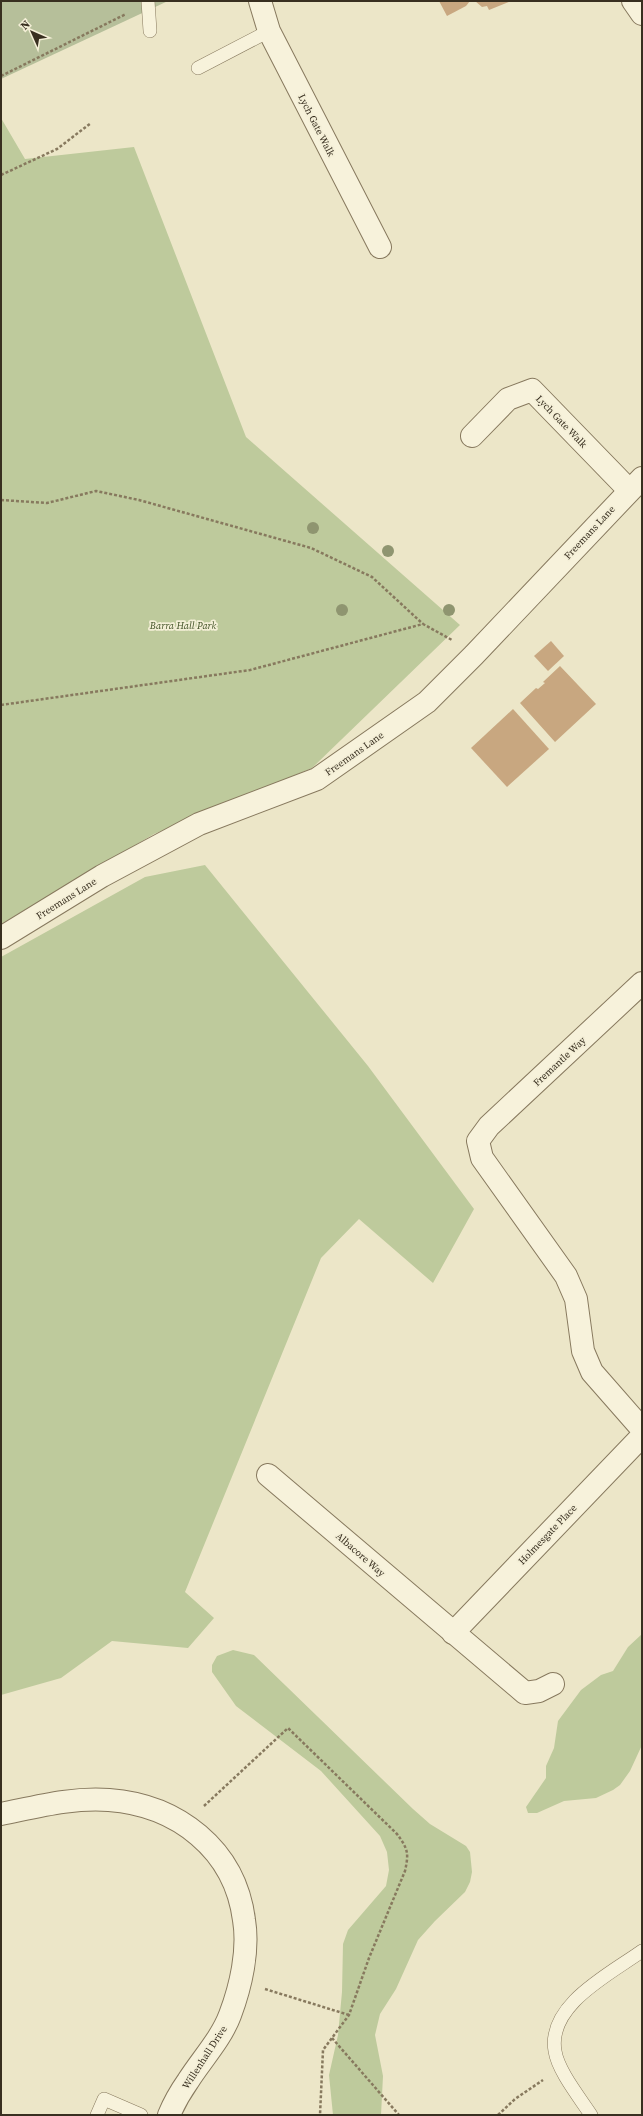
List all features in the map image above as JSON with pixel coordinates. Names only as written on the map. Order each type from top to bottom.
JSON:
[{"type":"street","name":"Lych Gate Walk","points":[[260,1],[269,31],[380,247]]},
{"type":"street","points":[[633,1],[642,14]]},
{"type":"street","name":"Lych Gate Walk","points":[[472,436],[508,399],[532,390],[635,484]]},
{"type":"street","name":"Freemans Lane","points":[[1,938],[102,876],[199,824],[317,779],[427,702],[474,655],[635,484]]},
{"type":"street","name":"Fremantle Way","points":[[642,982],[489,1126],[478,1141],[482,1158],[566,1276],[576,1299],[583,1351],[592,1372],[642,1429]]},
{"type":"street","name":"Holmesgate Place","points":[[453,1633],[642,1436]]},
{"type":"street","name":"Albacore Way","points":[[268,1475],[525,1693],[539,1691],[553,1684]]},
{"type":"street","name":"Willenhall Drive","points":[[1,1814],[92,1799],[126,1802],[159,1810],[185,1824],[203,1838],[215,1852],[229,1873],[240,1902],[244,1920],[245,1941],[240,1982],[227,2022],[218,2038],[187,2082],[169,2115]]},
{"type":"lane","points":[[148,2],[150,31]]},
{"type":"lane","points":[[198,68],[269,31]]},
{"type":"lane","points":[[591,2115],[561,2067],[555,2052],[554,2039],[556,2026],[563,2014],[577,1997],[642,1951]]},
{"type":"lane","points":[[97,2115],[104,2099],[141,2115]]},
{"type":"path","points":[[1,76],[148,2]]},
{"type":"path","points":[[1,176],[57,149],[91,123]]},
{"type":"path","points":[[1,500],[47,503],[96,491],[138,500],[311,548],[372,577],[423,624],[447,637],[474,655]]},
{"type":"path","points":[[1,705],[250,670],[423,624]]},
{"type":"path","points":[[185,1824],[288,1728],[397,1834],[406,1847],[408,1858],[405,1871],[369,1958],[349,2015],[323,2050],[320,2115]]},
{"type":"path","points":[[240,1982],[349,2015]]},
{"type":"path","points":[[332,2038],[399,2115]]},
{"type":"path","points":[[498,2115],[515,2099],[561,2067]]},
{"type":"green space","points":[[1,1],[168,1],[1,79]]},
{"type":"green space","name":"Barra Hall Park","points":[[1,118],[25,159],[134,147],[246,437],[460,625],[312,768],[154,834],[1,924]]},
{"type":"green space","points":[[205,865],[368,1066],[474,1209],[433,1283],[359,1219],[321,1258],[185,1592],[214,1618],[188,1648],[112,1641],[61,1678],[1,1695],[1,957],[145,877]]},
{"type":"green space","points":[[642,1634],[642,1745],[630,1771],[620,1785],[596,1798],[564,1801],[537,1813],[528,1813],[526,1807],[546,1778],[546,1766],[554,1748],[558,1721],[581,1690],[601,1675],[613,1671],[628,1647]]},
{"type":"green space","points":[[233,1650],[254,1655],[413,1809],[430,1824],[466,1846],[470,1852],[472,1872],[470,1882],[465,1892],[418,1940],[396,1989],[380,2014],[375,2035],[383,2076],[381,2115],[333,2115],[329,2075],[338,2035],[342,1992],[343,1944],[348,1930],[386,1886],[389,1870],[387,1852],[380,1836],[321,1771],[236,1706],[212,1672],[212,1665],[217,1656]]},
{"type":"building","points":[[439,1],[470,1],[466,6],[447,16]]},
{"type":"building","points":[[475,1],[511,1],[489,10],[487,6],[482,7]]},
{"type":"building","points":[[551,641],[564,656],[548,671],[534,656]]},
{"type":"building","points":[[560,666],[596,704],[555,742],[520,703],[536,688],[538,689],[545,683],[543,682]]},
{"type":"building","points":[[513,709],[549,749],[507,787],[471,748]]}]
